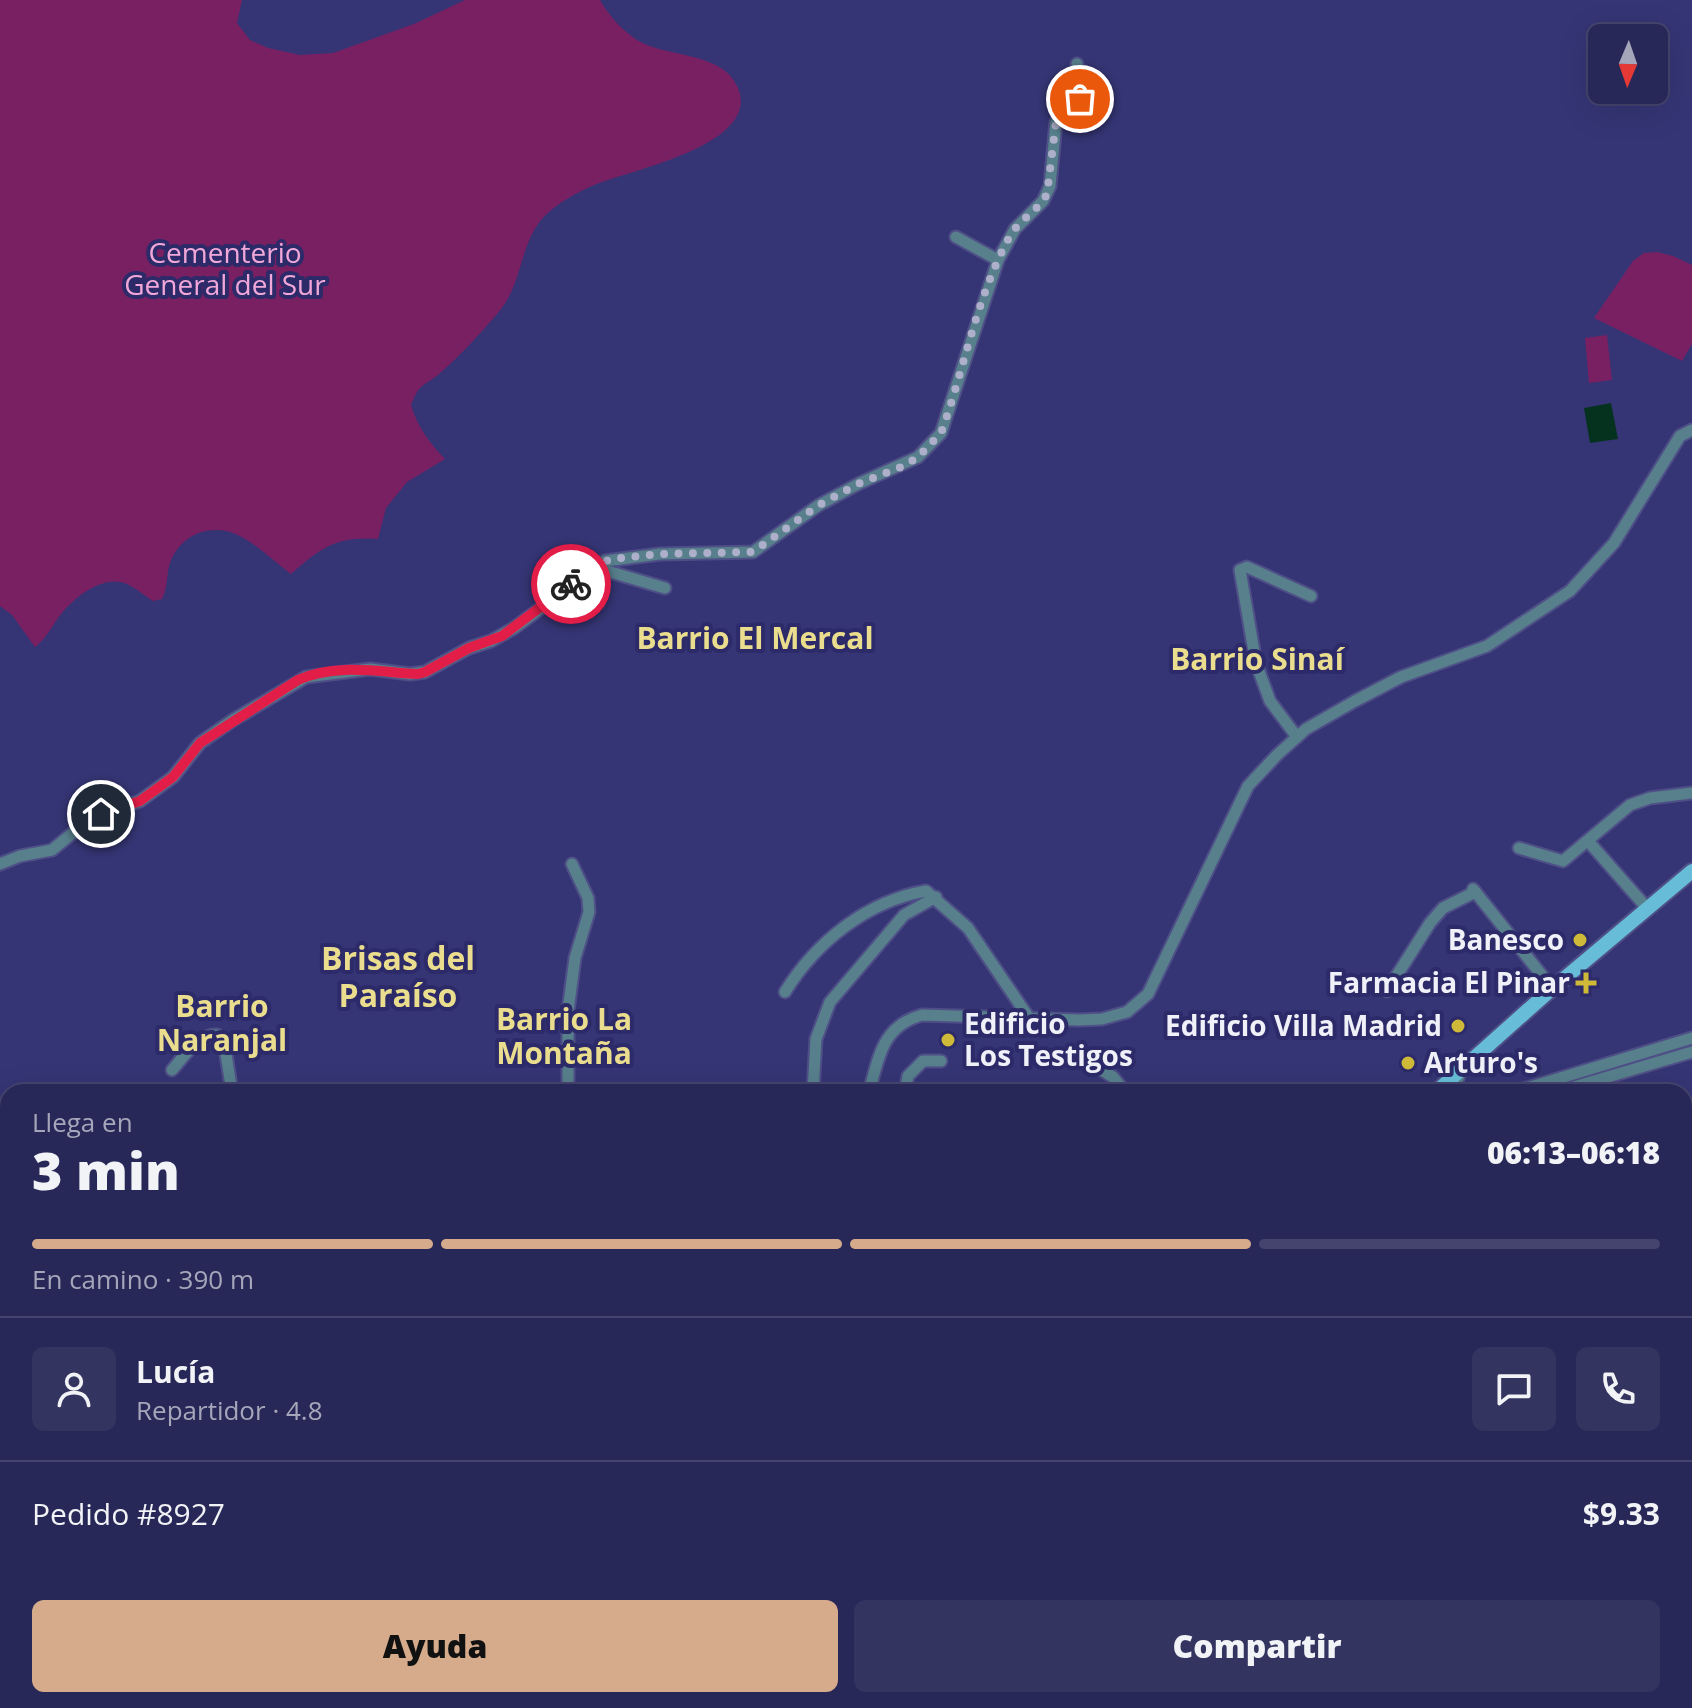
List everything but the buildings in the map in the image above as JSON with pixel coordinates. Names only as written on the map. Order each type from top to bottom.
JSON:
[{"type":"main road","points":[[1445,1084],[1552,988],[1692,871]]},
{"type":"street","points":[[0,864],[20,856],[52,850],[91,818],[140,801],[173,777],[200,743],[298,680],[315,674],[370,669],[425,672],[469,648],[502,636],[597,565],[611,559],[660,554],[753,552],[819,505],[918,457],[941,433],[998,260],[1015,229],[1047,194],[1056,122],[1080,99],[1082,89],[1077,64]]},
{"type":"street","points":[[956,237],[998,260]]},
{"type":"street","points":[[871,1084],[882,1046],[906,1019],[922,1015],[1102,1019],[1116,1017],[1138,1005],[1148,994],[1248,786],[1306,729],[1401,677],[1487,646],[1570,591],[1614,543],[1680,436],[1692,430]]},
{"type":"street","points":[[1297,737],[1270,701],[1256,663],[1240,570],[1247,567],[1311,596]]},
{"type":"street","points":[[563,590],[601,571],[665,588]]},
{"type":"street","points":[[1519,848],[1563,861],[1630,805],[1650,798],[1692,793]]},
{"type":"street","points":[[1588,841],[1647,908]]},
{"type":"street","points":[[568,1084],[568,1011],[575,958],[589,912],[588,898],[572,864]]},
{"type":"street","points":[[1387,991],[1430,923],[1443,908],[1473,890],[1552,988]]},
{"type":"street","points":[[785,992],[808,959],[862,914],[905,894],[926,891],[936,897],[975,938],[1029,1018]]},
{"type":"street","points":[[813,1084],[816,1039],[830,1002],[904,915],[936,897]]},
{"type":"street","points":[[172,1070],[201,1039],[217,1035],[225,1048],[231,1084]]},
{"type":"street","points":[[1540,1084],[1692,1038]]},
{"type":"street","points":[[1584,1084],[1692,1052]]},
{"type":"street","points":[[1075,1053],[1113,1077],[1119,1084]]},
{"type":"street","points":[[906,1084],[908,1076],[923,1061],[941,1061]]},
{"type":"street","points":[[1456,1084],[1461,1070]]},
{"type":"green space","name":"Cementerio General del Sur","points":[[0,0],[242,0],[237,23],[250,40],[268,48],[300,55],[333,53],[414,24],[465,0],[600,0],[616,22],[637,40],[720,67],[731,76],[738,88],[740,107],[731,124],[714,138],[666,161],[581,191],[555,207],[540,222],[532,233],[514,285],[501,309],[462,352],[417,393],[411,405],[417,421],[445,459],[407,482],[386,508],[378,539],[351,540],[330,546],[291,574],[238,535],[220,530],[202,532],[186,540],[174,554],[162,599],[153,601],[118,582],[100,584],[68,606],[35,647],[12,615],[0,606]]},
{"type":"green space","points":[[1657,252],[1692,265],[1692,344],[1682,361],[1594,318],[1633,261],[1644,253]]},
{"type":"green space","points":[[1607,335],[1612,380],[1589,383],[1585,338]]},
{"type":"shaded area","points":[[1611,403],[1618,439],[1590,443],[1584,408]]},
{"type":"way so far","points":[[571,584],[611,559],[660,554],[753,552],[819,505],[860,483],[904,466],[932,445],[946,419],[995,266],[1015,229],[1047,194],[1056,122],[1080,99]]},
{"type":"place","name":"Banesco","points":[[1580,940]]},
{"type":"place","name":"Farmacia El Pinar","points":[[1586,983]]},
{"type":"place","name":"Edificio Villa Madrid","points":[[1458,1026]]},
{"type":"place","name":"Edificio Los Testigos","points":[[948,1040]]},
{"type":"place","name":"Arturo's","points":[[1408,1063]]},
{"type":"district","name":"Barrio El Mercal","points":[[755,639]]},
{"type":"district","name":"Barrio Sinaí","points":[[1257,660]]},
{"type":"district","name":"Brisas del Paraíso","points":[[398,978]]},
{"type":"district","name":"Barrio Naranjal","points":[[222,1024]]},
{"type":"district","name":"Barrio La Montaña","points":[[564,1037]]},
{"type":"route","points":[[101,814],[140,801],[173,777],[200,743],[298,680],[315,674],[370,669],[425,672],[469,648],[502,636],[571,584]]}]
